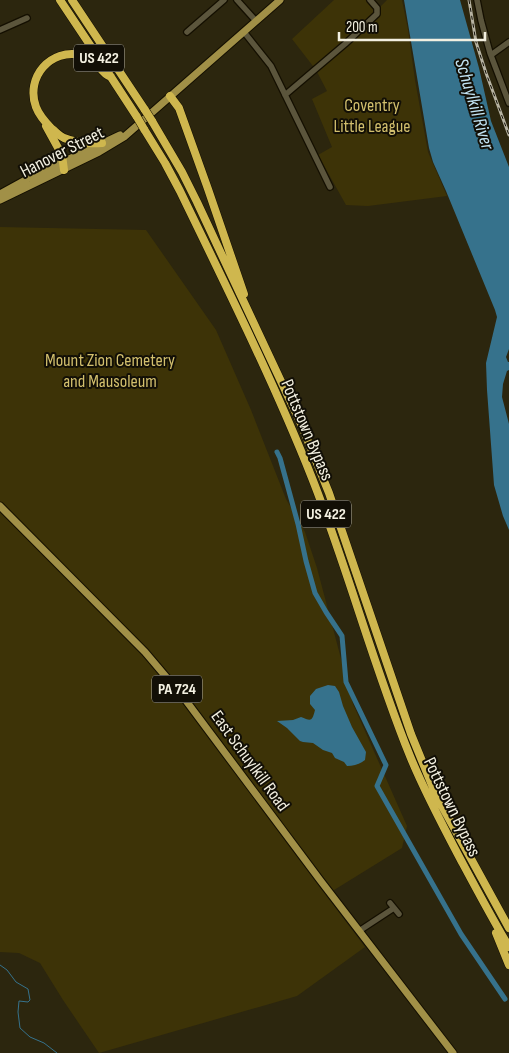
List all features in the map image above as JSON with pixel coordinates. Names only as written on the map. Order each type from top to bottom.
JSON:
[{"type":"highway","name":"Pottstown Bypass","points":[[60,0],[144,128],[180,191],[290,424],[325,511],[408,751],[441,825],[509,948]]},
{"type":"highway","name":"Pottstown Bypass","points":[[72,0],[152,121],[186,180],[250,315],[329,493],[411,734],[436,795],[509,928]]},
{"type":"highway","points":[[63,166],[62,155],[37,109],[34,93],[39,72],[44,65],[57,56],[74,54],[89,57],[98,63],[105,75],[111,77]]},
{"type":"highway","points":[[170,96],[179,108],[250,315]]},
{"type":"highway","points":[[37,109],[47,123],[61,136],[78,142],[102,143]]},
{"type":"highway","points":[[474,864],[509,922]]},
{"type":"highway","points":[[486,908],[509,965]]},
{"type":"main road","name":"Hanover Street","points":[[0,194],[29,178],[108,147],[124,137],[280,0]]},
{"type":"main road","name":"Hanover Street","points":[[0,200],[136,126]]},
{"type":"main road","name":"East Schuylkill Road","points":[[0,506],[166,676],[453,1053]]},
{"type":"street","points":[[188,32],[224,0]]},
{"type":"street","points":[[237,0],[256,21]]},
{"type":"street","points":[[285,96],[377,14],[377,8],[370,0]]},
{"type":"street","points":[[477,0],[491,56],[509,104]]},
{"type":"street","points":[[0,30],[27,18]]},
{"type":"street","points":[[244,32],[272,66],[330,187]]},
{"type":"street","points":[[491,56],[509,42]]},
{"type":"street","points":[[359,931],[392,906],[399,914]]},
{"type":"green space","name":"Coventry Little League","points":[[334,0],[366,0],[376,11],[387,0],[402,0],[428,152],[447,196],[368,206],[346,205],[318,155],[332,147],[312,99],[327,91],[316,70],[292,39]]},
{"type":"green space","name":"Mount Zion Cemetery and Mausoleum","points":[[0,227],[146,230],[216,330],[251,410],[286,499],[305,532],[317,568],[353,704],[407,826],[402,848],[326,895],[365,947],[297,996],[99,1053],[40,963],[19,953],[0,952]]},
{"type":"water","name":"Schuylkill River","points":[[404,0],[460,0],[479,68],[491,121],[509,167],[509,349],[506,357],[509,362],[509,370],[503,384],[502,397],[509,424],[509,530],[494,485],[487,390],[486,363],[497,317],[433,162]]},
{"type":"water","points":[[328,685],[335,686],[339,692],[352,727],[366,752],[365,760],[361,763],[347,766],[344,762],[335,758],[332,753],[323,750],[313,743],[300,741],[277,721],[293,720],[301,717],[311,720],[315,710],[310,704],[310,696],[316,689]]},
{"type":"waterway","points":[[277,452],[298,524],[315,593],[342,636],[346,682],[386,765],[377,786],[461,934],[505,999]]},
{"type":"waterway","points":[[0,965],[7,970],[16,982],[28,989],[30,1000],[28,1002],[19,1001],[20,1028],[30,1037],[44,1043],[57,1053]]},
{"type":"railway","points":[[469,0],[476,42],[509,135]]}]
